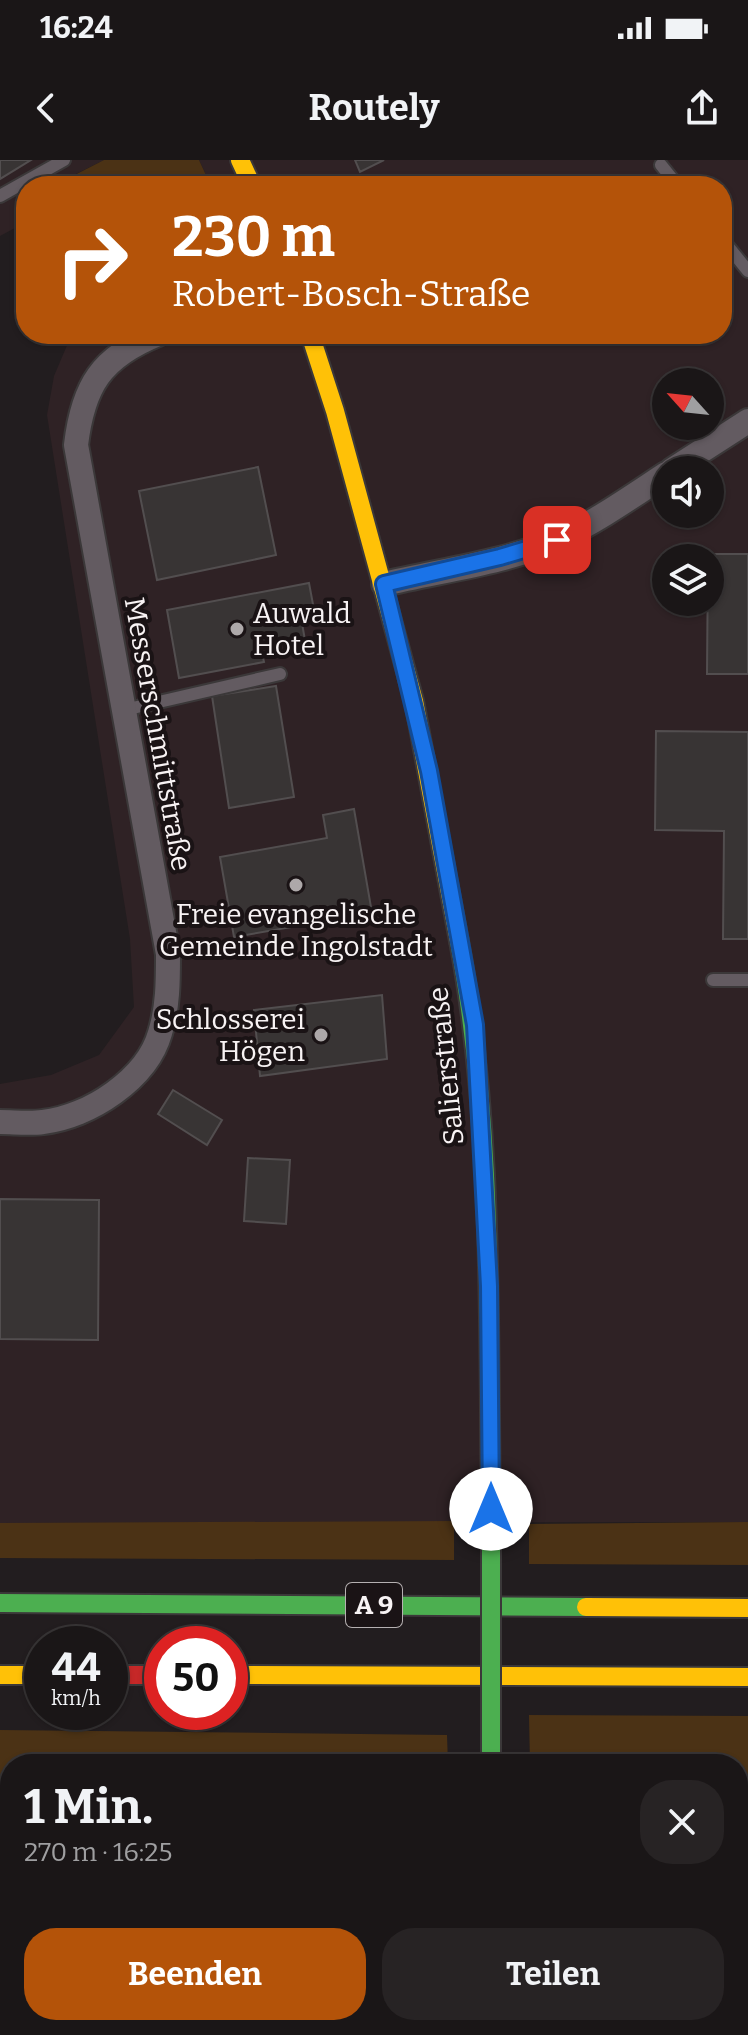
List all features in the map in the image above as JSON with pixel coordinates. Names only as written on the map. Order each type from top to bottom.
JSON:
[{"type":"main road","name":"Salierstraße","points":[[313,344],[384,584],[429,771],[475,1025],[488,1245],[491,1754]]},
{"type":"main road","name":"A 9","points":[[0,1603],[748,1608]]},
{"type":"main road","points":[[0,1675],[24,1675]]},
{"type":"main road","points":[[248,1675],[748,1677]]},
{"type":"street","name":"Messerschmittstraße","points":[[0,1122],[45,1122],[93,1107],[142,1065],[160,1037],[168,997],[168,954],[76,445],[80,410],[95,378],[118,354],[138,344]]},
{"type":"street","points":[[694,456],[748,421]]},
{"type":"street","points":[[384,584],[522,552],[557,540],[596,520],[652,483]]},
{"type":"lane","points":[[36,176],[64,160]]},
{"type":"lane","points":[[661,165],[670,176]]},
{"type":"lane","points":[[732,251],[748,271]]},
{"type":"lane","points":[[124,710],[280,674]]},
{"type":"lane","points":[[713,980],[748,980]]},
{"type":"shaded area","points":[[0,160],[104,160],[72,176],[16,176],[16,227],[0,236]]},
{"type":"shaded area","points":[[104,160],[199,160],[206,176],[73,176]]},
{"type":"shaded area","points":[[199,160],[748,160],[748,1522],[0,1523],[0,1084],[51,1075],[99,1055],[134,1007],[130,939],[47,415],[54,376],[68,344],[732,344],[732,176],[206,176]]},
{"type":"shaded area","points":[[454,1521],[454,1560],[0,1558],[0,1523]]},
{"type":"shaded area","points":[[748,1522],[748,1565],[529,1564],[529,1524]]},
{"type":"shaded area","points":[[529,1715],[748,1716],[748,1754],[530,1754]]},
{"type":"shaded area","points":[[0,1730],[447,1735],[448,1754],[0,1754]]},
{"type":"building","points":[[0,160],[31,160],[0,179]]},
{"type":"building","points":[[355,160],[384,160],[360,172]]},
{"type":"building","points":[[258,467],[276,555],[157,580],[139,491]]},
{"type":"building","points":[[724,554],[748,554],[748,674],[707,674],[707,616],[724,616]]},
{"type":"building","name":"Auwald Hotel","points":[[309,583],[315,615],[301,618],[305,640],[261,649],[264,662],[179,678],[167,610]]},
{"type":"building","points":[[276,686],[294,797],[229,808],[212,696]]},
{"type":"building","points":[[656,731],[748,732],[748,939],[723,939],[724,831],[655,830]]},
{"type":"building","name":"Freie evangelische Gemeinde Ingolstadt","points":[[354,809],[372,913],[234,937],[220,857],[327,838],[323,815]]},
{"type":"building","name":"Schlosserei Högen","points":[[382,995],[387,1059],[260,1076],[254,1010]]},
{"type":"building","points":[[173,1090],[222,1120],[207,1145],[158,1114]]},
{"type":"building","points":[[248,1158],[290,1160],[286,1224],[244,1221]]},
{"type":"building","points":[[0,1199],[99,1200],[98,1340],[0,1339]]},
{"type":"traffic: fast","points":[[459,941],[470,1011],[484,1153],[491,1509]]},
{"type":"traffic: fast","points":[[491,1509],[491,1754]]},
{"type":"traffic: fast","points":[[0,1603],[586,1607]]},
{"type":"traffic: slow","points":[[240,160],[247,176]]},
{"type":"traffic: slow","points":[[313,344],[335,411],[414,701],[459,941]]},
{"type":"traffic: slow","points":[[586,1607],[748,1608]]},
{"type":"traffic: slow","points":[[0,1675],[24,1675]]},
{"type":"traffic: slow","points":[[248,1675],[748,1677]]},
{"type":"traffic: jam","points":[[128,1675],[144,1675]]},
{"type":"place","name":"Auwald Hotel","points":[[237,629]]},
{"type":"place","name":"Freie evangelische Gemeinde Ingolstadt","points":[[296,885]]},
{"type":"place","name":"Schlosserei Högen","points":[[321,1035]]},
{"type":"route","points":[[491,1509],[492,1370],[475,1025],[429,771],[384,584],[522,552],[557,540]]}]
